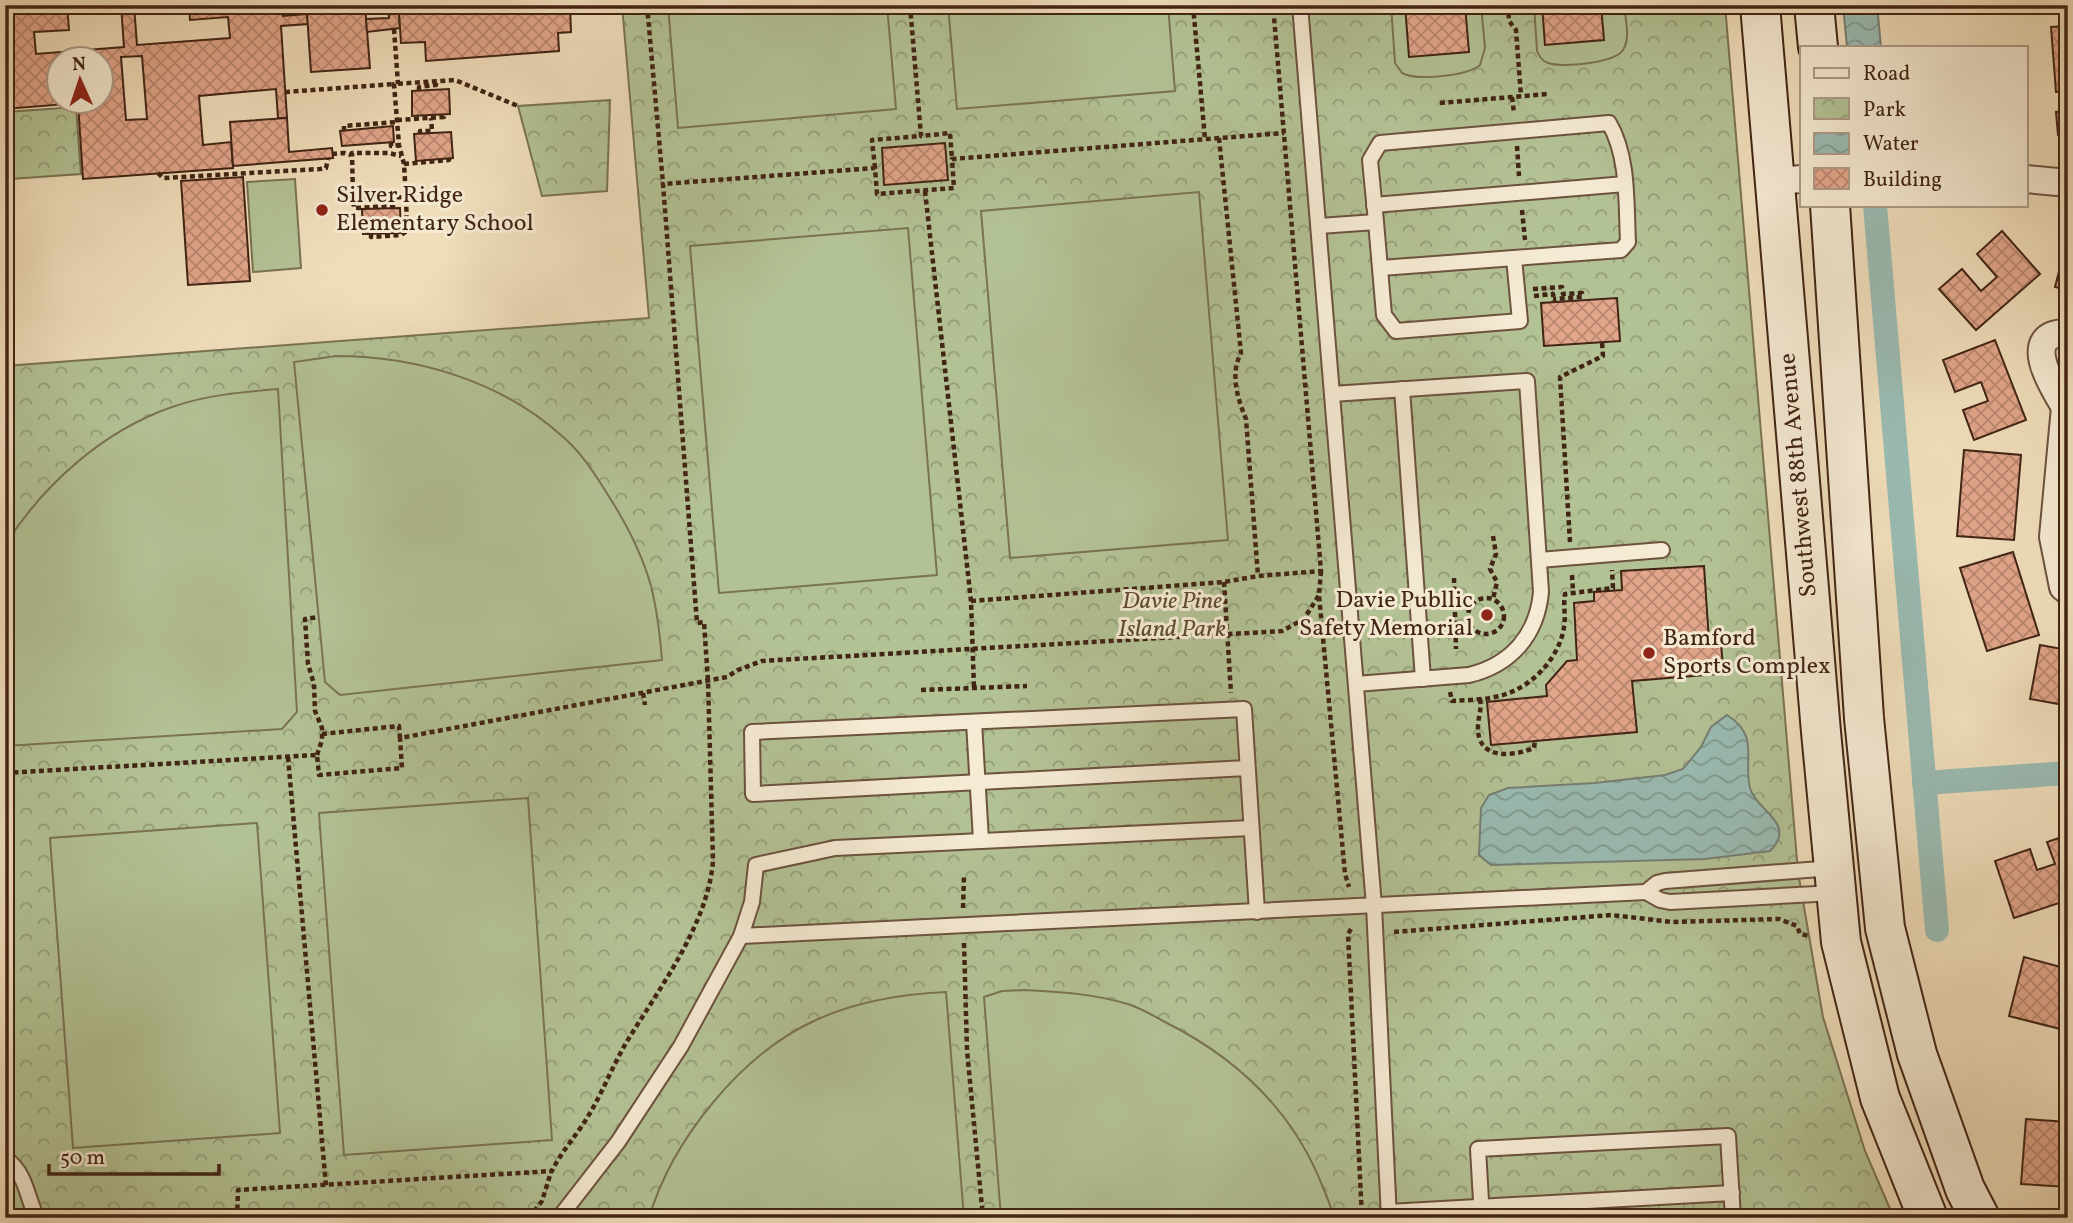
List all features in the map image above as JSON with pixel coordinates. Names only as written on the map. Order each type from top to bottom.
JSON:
[{"type":"main road","name":"Southwest 88th Avenue","points":[[1760,5],[1788,180],[1835,880],[1842,942],[1870,1066],[1928,1218]]},
{"type":"main road","points":[[1814,5],[1818,46]]},
{"type":"main road","name":"Southwest 88th Avenue","points":[[1830,206],[1864,718],[1885,928],[1917,1054],[1965,1189],[1980,1218]]},
{"type":"street","points":[[2028,179],[2068,183]]},
{"type":"street","points":[[2068,333],[2054,334],[2046,339],[2042,347],[2051,385],[2066,404],[2053,537],[2063,587],[2068,591]]},
{"type":"lane","points":[[1300,5],[1374,906],[1389,1215],[1482,1213],[1732,1192]]},
{"type":"lane","points":[[1381,268],[1514,258],[1621,250],[1628,242],[1625,184],[1619,139],[1609,123],[1380,143],[1370,160],[1384,315],[1396,331],[1520,321],[1514,258]]},
{"type":"lane","points":[[1374,205],[1625,184]]},
{"type":"lane","points":[[1319,226],[1376,222]]},
{"type":"lane","points":[[1332,394],[1527,381],[1540,606],[1529,635],[1505,660],[1483,672],[1423,680],[1356,684]]},
{"type":"lane","points":[[1402,390],[1423,680]]},
{"type":"lane","points":[[1539,560],[1662,550]]},
{"type":"lane","points":[[1247,768],[753,794],[752,732],[1244,709],[1257,912]]},
{"type":"lane","points":[[974,722],[981,840]]},
{"type":"lane","points":[[559,1218],[618,1142],[674,1056],[741,936],[752,902],[757,865],[835,848],[1251,828]]},
{"type":"lane","points":[[1646,892],[1665,880],[1835,880]]},
{"type":"lane","points":[[741,936],[1646,892],[1670,902],[1835,880]]},
{"type":"lane","points":[[1482,1213],[1478,1149],[1728,1136],[1733,1218]]},
{"type":"lane","points":[[5,1158],[17,1166],[27,1186],[37,1218]]},
{"type":"path","points":[[529,1218],[542,1201],[552,1171],[588,1116],[627,1042],[661,989],[693,927],[709,884],[713,848],[704,622],[697,623],[647,5]]},
{"type":"path","points":[[910,5],[922,136]]},
{"type":"path","points":[[1193,5],[1205,139]]},
{"type":"path","points":[[1273,5],[1321,571],[1319,595],[1345,874],[1349,887]]},
{"type":"path","points":[[1508,5],[1509,21],[1516,30],[1521,96]]},
{"type":"path","points":[[371,233],[372,237],[404,234],[408,226],[404,164],[397,121],[394,29]]},
{"type":"path","points":[[285,92],[455,80],[518,106]]},
{"type":"path","points":[[419,90],[419,87],[436,85],[436,81]]},
{"type":"path","points":[[1440,103],[1548,94]]},
{"type":"path","points":[[1512,97],[1514,118]]},
{"type":"path","points":[[344,131],[344,126],[444,115]]},
{"type":"path","points":[[420,134],[420,131],[432,131],[431,118]]},
{"type":"path","points":[[950,133],[954,188],[877,194],[872,140],[922,136],[950,133]]},
{"type":"path","points":[[952,159],[1284,133]]},
{"type":"path","points":[[1219,138],[1241,353],[1234,366],[1238,400],[1246,419],[1258,576]]},
{"type":"path","points":[[391,142],[391,146],[399,145]]},
{"type":"path","points":[[1516,143],[1519,180]]},
{"type":"path","points":[[332,154],[373,152],[402,156]]},
{"type":"path","points":[[351,155],[354,208],[393,208]]},
{"type":"path","points":[[158,173],[163,178],[242,172],[307,171],[326,168],[328,159]]},
{"type":"path","points":[[404,164],[449,159]]},
{"type":"path","points":[[663,184],[875,167]]},
{"type":"path","points":[[925,191],[971,601],[974,688]]},
{"type":"path","points":[[353,199],[406,197]]},
{"type":"path","points":[[1522,207],[1525,244]]},
{"type":"path","points":[[1528,290],[1562,287],[1563,294],[1582,293],[1582,297],[1554,301],[1553,295],[1547,295]]},
{"type":"path","points":[[1570,550],[1560,377],[1603,356],[1602,342]]},
{"type":"path","points":[[1493,536],[1496,554],[1490,569],[1497,582],[1493,599]]},
{"type":"path","points":[[1571,566],[1573,591]]},
{"type":"path","points":[[971,601],[1224,582],[1258,576],[1321,571]]},
{"type":"path","points":[[1454,578],[1456,649]]},
{"type":"path","points":[[1224,582],[1231,682]]},
{"type":"path","points":[[400,738],[727,677],[762,661],[1289,629],[1304,619],[1319,595]]},
{"type":"path","points":[[1483,598],[1493,599],[1500,604],[1505,615],[1497,631],[1480,634],[1470,625],[1467,615],[1472,603],[1483,598]]},
{"type":"path","points":[[318,617],[305,619],[308,664],[314,684],[315,711],[322,734],[317,755],[319,775],[402,768],[399,726],[322,734]]},
{"type":"path","points":[[1456,632],[1470,625]]},
{"type":"path","points":[[921,690],[1027,686]]},
{"type":"path","points":[[643,693],[645,705]]},
{"type":"path","points":[[1480,699],[1482,712],[1478,723],[1478,736],[1481,744],[1490,752],[1525,752],[1534,748],[1535,741]]},
{"type":"path","points":[[5,774],[317,755]]},
{"type":"path","points":[[288,757],[326,1186]]},
{"type":"path","points":[[963,912],[964,876]]},
{"type":"path","points":[[1394,932],[1611,915],[1672,922],[1779,919],[1797,926],[1800,934],[1811,936]]},
{"type":"path","points":[[1356,933],[1350,931],[1362,1218]]},
{"type":"path","points":[[964,938],[967,1050],[983,1218]]},
{"type":"path","points":[[237,1218],[238,1190],[552,1171]]},
{"type":"green space","name":"Davie Pine Island Park","points":[[622,5],[1725,5],[1798,872],[1823,1017],[1865,1151],[1894,1218],[5,1218],[5,366],[649,318]]},
{"type":"green space","points":[[668,5],[887,5],[896,109],[678,128]]},
{"type":"green space","points":[[948,5],[1168,5],[1175,91],[957,109]]},
{"type":"green space","points":[[1391,5],[1481,5],[1485,48],[1480,65],[1464,72],[1442,76],[1419,77],[1402,73],[1395,63]]},
{"type":"green space","points":[[1534,5],[1624,5],[1627,34],[1623,50],[1610,58],[1588,63],[1564,65],[1546,62],[1537,51]]},
{"type":"green space","points":[[610,100],[607,191],[542,196],[518,106]]},
{"type":"green space","points":[[46,109],[46,116],[77,116],[81,174],[11,179],[6,112]]},
{"type":"green space","points":[[295,179],[301,268],[253,272],[247,182]]},
{"type":"green space","points":[[1199,192],[1228,540],[1010,558],[981,211]]},
{"type":"green space","points":[[908,228],[937,575],[719,593],[690,246]]},
{"type":"green space","points":[[336,356],[396,361],[456,375],[512,400],[569,442],[603,487],[638,551],[653,595],[662,660],[340,695],[325,682],[294,362]]},
{"type":"green space","points":[[278,389],[297,712],[282,729],[5,746],[5,545],[21,523],[38,501],[77,462],[122,430],[172,407],[198,400]]},
{"type":"green space","points":[[528,798],[552,1140],[344,1155],[319,813]]},
{"type":"green space","points":[[257,823],[280,1133],[73,1148],[50,838]]},
{"type":"green space","points":[[1025,990],[1092,996],[1131,1005],[1189,1035],[1234,1066],[1273,1104],[1289,1125],[1317,1173],[1334,1218],[1001,1218],[984,997],[1002,991]]},
{"type":"green space","points":[[946,992],[964,1218],[649,1218],[674,1159],[692,1130],[736,1077],[762,1054],[788,1035],[832,1013],[896,997]]},
{"type":"water","points":[[1843,5],[1877,5],[1881,46],[1847,46]]},
{"type":"water","points":[[1727,715],[1744,731],[1747,739],[1750,788],[1778,825],[1780,833],[1770,851],[1705,859],[1491,865],[1479,855],[1481,808],[1489,795],[1508,788],[1595,783],[1665,775],[1683,769],[1701,747],[1711,727]]},
{"type":"building","points":[[5,5],[67,5],[69,30],[34,32],[36,54],[46,53],[46,106],[5,109]]},
{"type":"building","points":[[121,5],[134,5],[137,45],[230,38],[228,17],[190,20],[189,5],[282,5],[283,16],[307,14],[308,24],[281,26],[287,118],[278,118],[276,89],[199,96],[203,145],[231,142],[233,168],[83,179],[79,116],[116,116],[116,48],[124,47]],"holes":[[[142,56],[147,119],[126,120],[121,57]]]},
{"type":"building","points":[[318,5],[365,5],[370,68],[311,72],[307,14],[319,13]]},
{"type":"building","points":[[388,5],[398,5],[400,28],[367,32],[366,19],[389,18]]},
{"type":"building","points":[[409,5],[570,5],[571,32],[558,33],[559,51],[426,61],[425,42],[401,43],[399,13],[409,13]]},
{"type":"building","points":[[1405,5],[1465,5],[1469,52],[1409,57]]},
{"type":"building","points":[[1542,5],[1601,5],[1604,40],[1545,45]]},
{"type":"building","points":[[1964,5],[2062,5],[2061,14],[1964,9]]},
{"type":"building","points":[[2068,26],[2068,91],[2056,92],[2051,27]]},
{"type":"building","points":[[449,89],[450,114],[412,116],[412,91]]},
{"type":"building","points":[[2068,111],[2068,134],[2058,135],[2056,112]]},
{"type":"building","points":[[287,118],[289,152],[332,148],[333,158],[233,166],[230,122]]},
{"type":"building","points":[[393,126],[394,142],[342,146],[340,131]]},
{"type":"building","points":[[451,132],[453,158],[416,161],[414,134]]},
{"type":"building","points":[[945,143],[948,180],[884,185],[882,148]]},
{"type":"building","points":[[243,177],[250,281],[188,285],[181,181]]},
{"type":"building","points":[[400,208],[401,233],[363,234],[362,209]]},
{"type":"building","points":[[2002,231],[2040,274],[1976,330],[1939,289],[1962,269],[1981,291],[1997,277],[1977,254]]},
{"type":"building","points":[[2068,237],[2068,290],[2055,287]]},
{"type":"building","points":[[1617,298],[1620,341],[1544,346],[1541,303]]},
{"type":"building","points":[[5,302],[10,302],[13,327],[5,328]]},
{"type":"building","points":[[1995,340],[2026,420],[1974,440],[1963,410],[1988,401],[1981,382],[1955,392],[1943,360]]},
{"type":"building","points":[[1964,450],[2021,455],[2014,540],[1957,536]]},
{"type":"building","points":[[2013,552],[2039,635],[1987,651],[1960,568]]},
{"type":"building","name":"Bamford Sports Complex","points":[[1704,566],[1709,641],[1718,641],[1721,645],[1723,665],[1717,670],[1717,674],[1632,681],[1637,732],[1491,745],[1487,702],[1547,696],[1546,685],[1567,661],[1577,660],[1574,603],[1594,601],[1594,592],[1622,590],[1621,571]]},
{"type":"building","points":[[2040,645],[2068,650],[2068,682],[2064,705],[2030,699]]},
{"type":"building","points":[[2068,835],[2068,900],[2014,918],[1995,861],[2030,849],[2037,870],[2055,864],[2047,842]]},
{"type":"building","points":[[2024,957],[2068,969],[2068,1031],[2009,1016]]},
{"type":"building","points":[[2026,1119],[2068,1122],[2068,1187],[2021,1184]]},
{"type":"building","points":[[2068,1204],[2068,1218],[2043,1218]]},
{"type":"waterway","points":[[1875,206],[1937,930]]},
{"type":"waterway","points":[[1924,783],[2068,773]]},
{"type":"place","name":"Silver Ridge Elementary School","points":[[322,210]]},
{"type":"place","name":"Davie Publlic Safety Memorial","points":[[1487,615]]},
{"type":"place","name":"Bamford Sports Complex","points":[[1649,653]]}]
